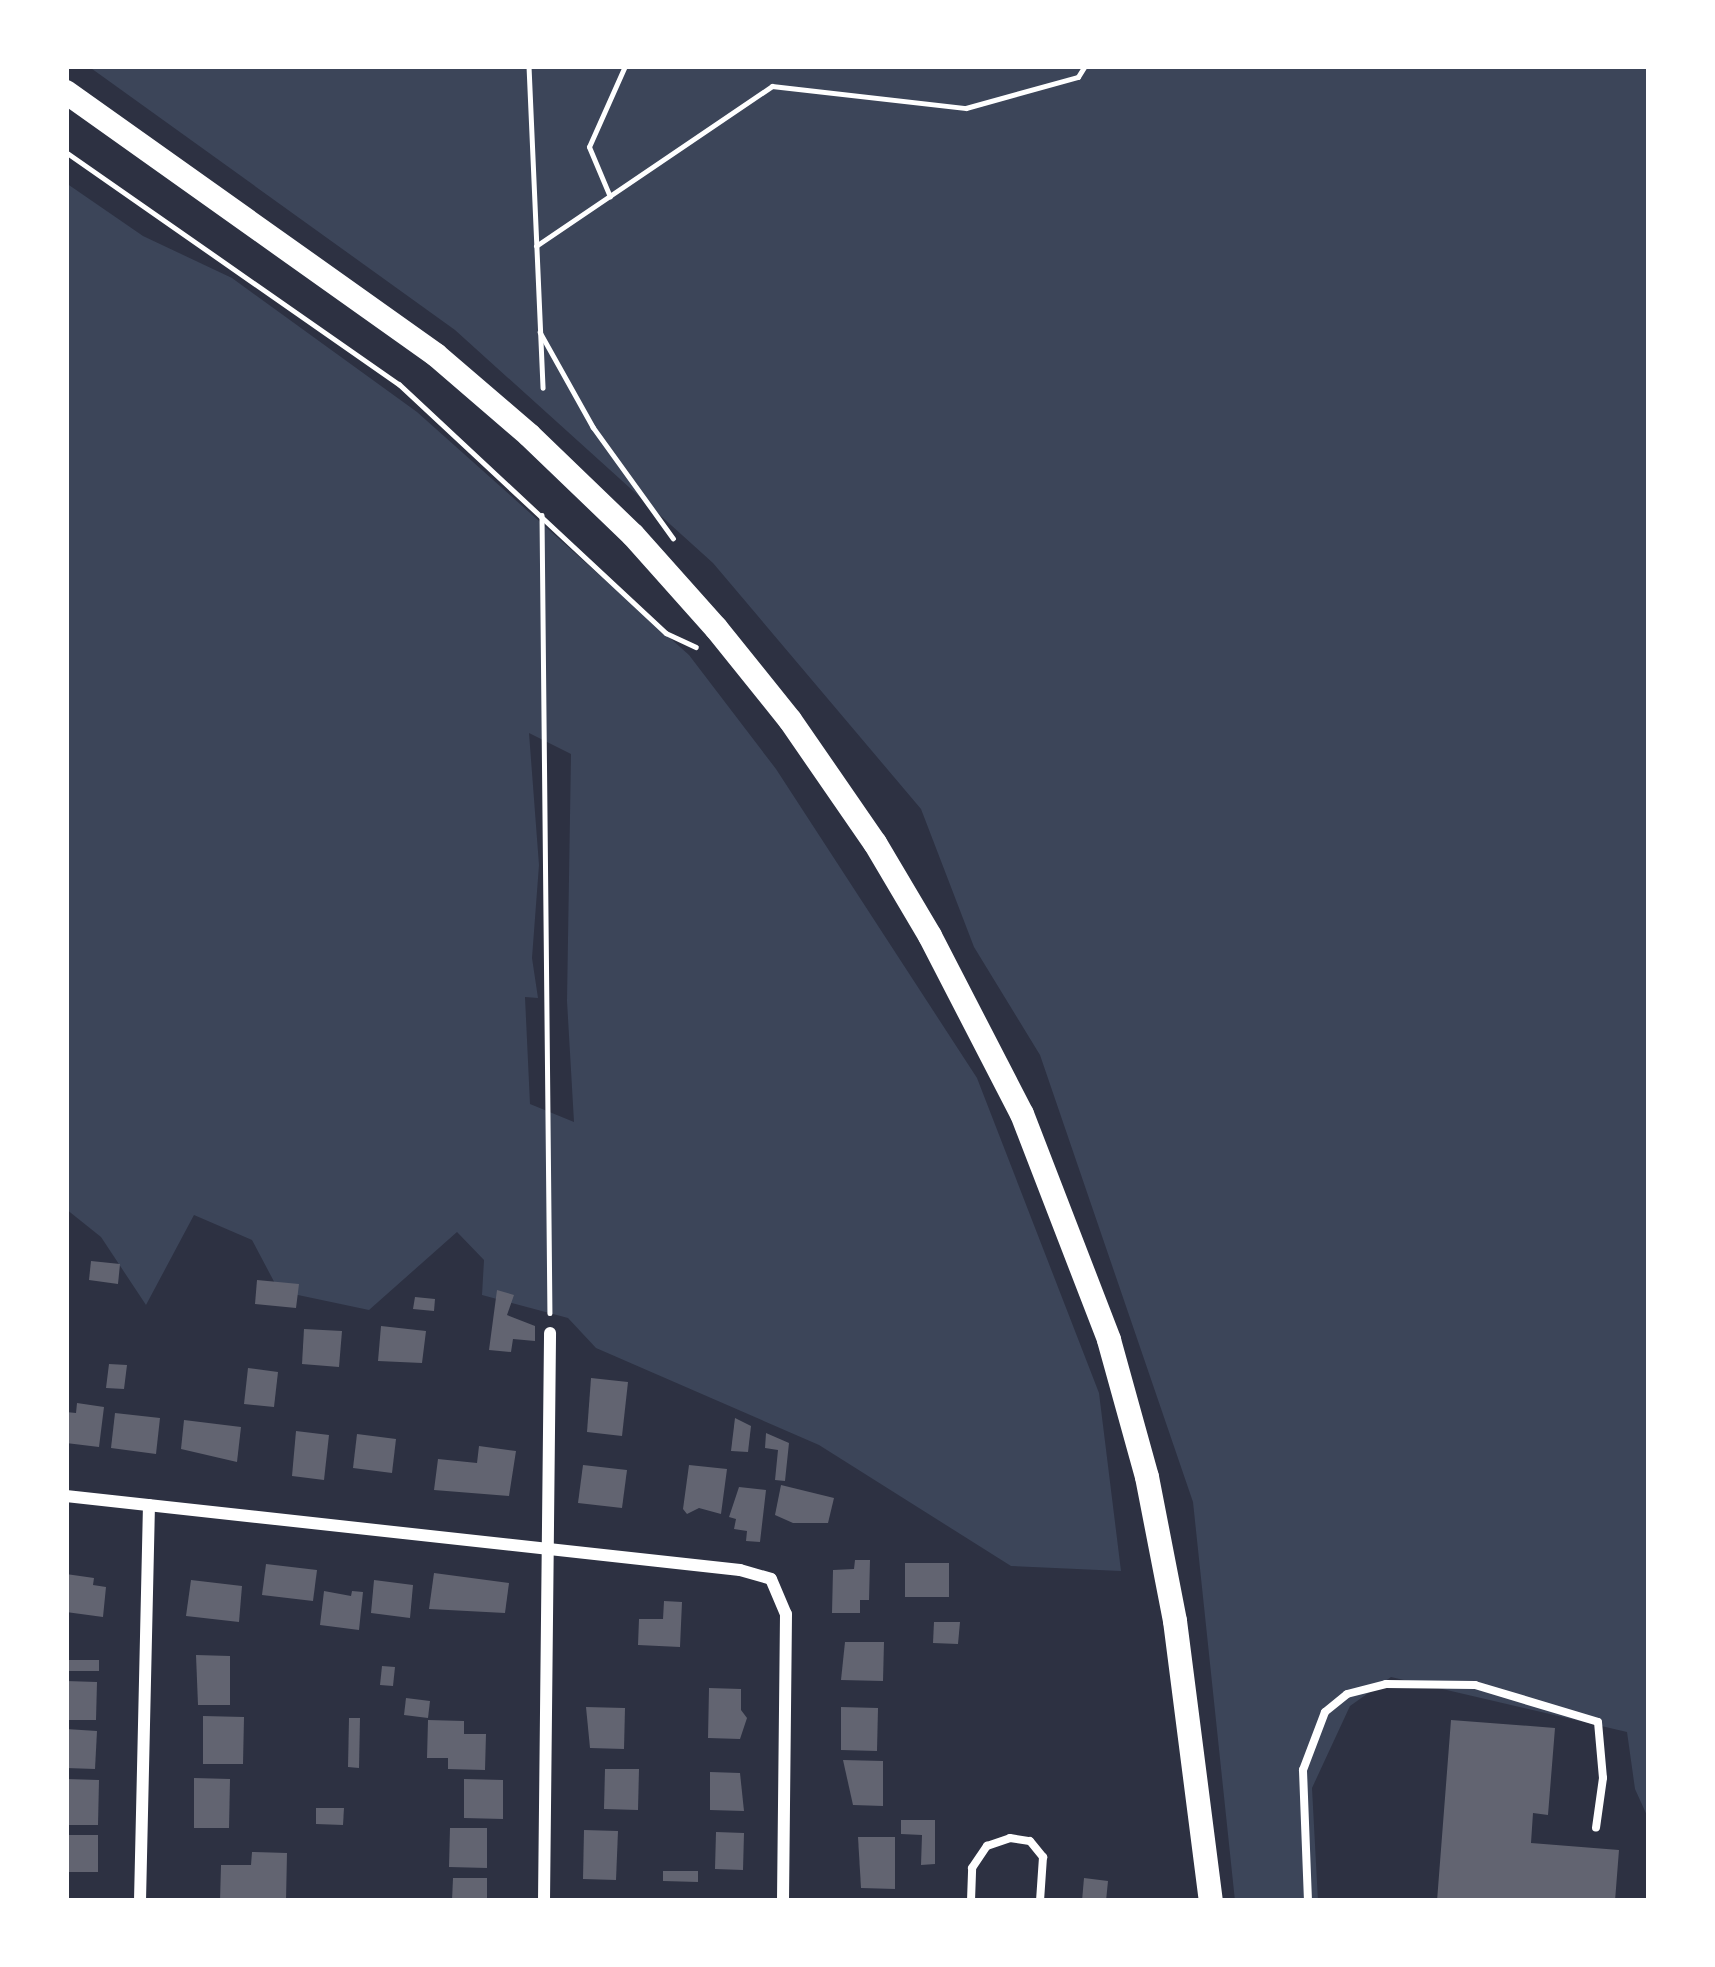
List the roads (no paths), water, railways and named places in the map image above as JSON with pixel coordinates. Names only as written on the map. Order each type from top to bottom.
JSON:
[{"type":"main road","points":[[66,92],[436,355],[529,436],[633,535],[716,628],[790,720],[875,843],[962,995],[1022,1114],[1108,1340],[1147,1477],[1175,1621],[1211,1901]]},
{"type":"main road","points":[[1196,1901],[1198,1806]]},
{"type":"street","points":[[544,1901],[550,1333]]},
{"type":"street","points":[[66,1496],[740,1570],[771,1579],[786,1614],[784,1901]]},
{"type":"street","points":[[140,1901],[149,1505]]},
{"type":"lane","points":[[1308,1901],[1303,1770],[1325,1712],[1347,1694],[1386,1684],[1475,1685],[1598,1722],[1603,1778],[1597,1828]]},
{"type":"lane","points":[[971,1901],[972,1868],[987,1846],[1010,1838],[1030,1841],[1043,1857],[1040,1901]]}]
